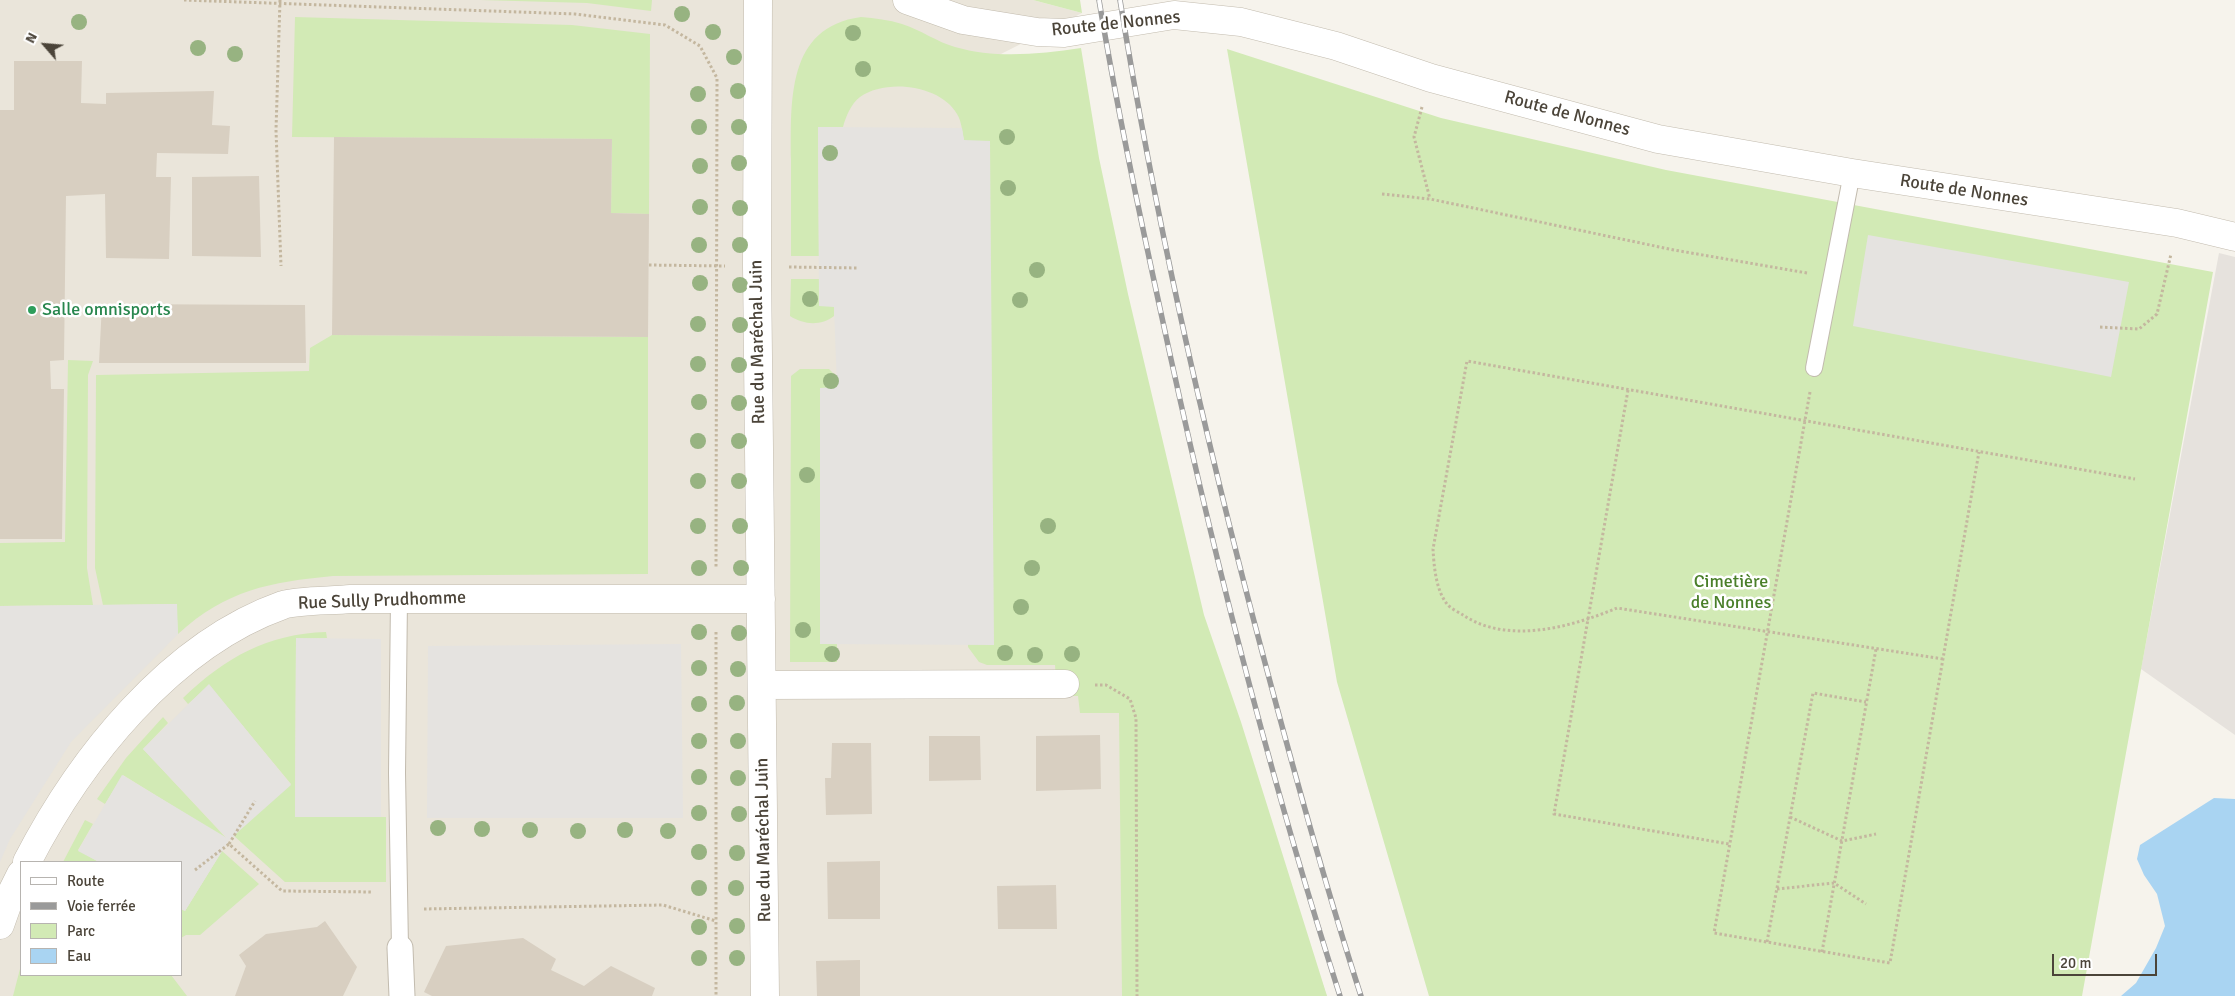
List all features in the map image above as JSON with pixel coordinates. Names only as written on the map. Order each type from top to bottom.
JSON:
[{"type":"street","name":"Rue du Maréchal Juin","points":[[758,0],[756,266],[762,599],[765,996]]},
{"type":"street","name":"Route de Nonnes","points":[[907,0],[963,20],[1037,32],[1064,32],[1174,15],[1241,22],[1336,46],[1431,78],[1658,139],[1852,174],[2177,223],[2235,237]]},
{"type":"street","name":"Rue Sully Prudhomme","points":[[28,861],[44,830],[81,771],[126,718],[180,664],[231,629],[285,605],[351,599],[762,599]]},
{"type":"street","points":[[762,685],[1065,684]]},
{"type":"street","points":[[0,925],[11,894],[20,876]]},
{"type":"street","points":[[400,948],[402,996]]},
{"type":"lane","points":[[1814,368],[1852,174]]},
{"type":"lane","points":[[399,599],[398,892],[400,948]]},
{"type":"path","points":[[184,0],[575,14],[664,25],[700,46],[717,78],[716,996]]},
{"type":"path","points":[[280,2],[276,130],[281,266]]},
{"type":"path","points":[[1430,200],[1414,137],[1431,78]]},
{"type":"path","points":[[1382,194],[1430,200],[1674,250],[1832,277]]},
{"type":"path","points":[[2100,327],[2139,329],[2157,314],[2177,223]]},
{"type":"path","points":[[1943,659],[1617,608],[1588,620],[1530,630],[1499,630],[1472,621],[1447,605],[1434,574],[1435,540],[1467,361],[2135,479]]},
{"type":"path","points":[[1814,368],[1714,933],[1890,963],[1979,452]]},
{"type":"path","points":[[1628,390],[1554,814],[1729,844]]},
{"type":"path","points":[[1822,952],[1876,649]]},
{"type":"path","points":[[1065,684],[1106,685],[1130,699],[1136,718],[1137,996]]},
{"type":"path","points":[[1767,942],[1813,693],[1866,702]]},
{"type":"path","points":[[195,870],[229,844],[255,800]]},
{"type":"path","points":[[1790,817],[1842,841],[1876,834]]},
{"type":"path","points":[[229,844],[282,891],[398,892]]},
{"type":"path","points":[[1777,889],[1834,883],[1866,904]]},
{"type":"path","points":[[399,910],[663,905],[716,921]]},
{"type":"shaded area","points":[[0,0],[1033,0],[1082,13],[999,55],[1327,996],[0,996]]},
{"type":"shaded area","points":[[818,127],[962,128],[964,140],[990,141],[994,645],[820,644],[820,388],[837,387],[834,307],[819,306]]},
{"type":"shaded area","points":[[1868,235],[2129,282],[2111,377],[1853,326]]},
{"type":"shaded area","points":[[2219,253],[2235,257],[2235,735],[2141,669]]},
{"type":"shaded area","points":[[177,604],[178,634],[71,742],[10,839],[0,862],[0,606]]},
{"type":"shaded area","points":[[296,638],[381,639],[381,817],[295,817]]},
{"type":"shaded area","points":[[681,644],[683,818],[427,818],[428,646]]},
{"type":"shaded area","points":[[209,684],[291,785],[229,840],[185,911],[182,910],[182,861],[97,861],[78,851],[122,775],[227,838],[143,749]]},
{"type":"green space","points":[[480,0],[652,0],[651,11],[587,3]]},
{"type":"green space","points":[[1033,0],[1080,0],[1082,13]]},
{"type":"green space","points":[[295,17],[572,25],[650,34],[649,214],[611,213],[612,139],[292,137]]},
{"type":"green space","points":[[861,17],[882,19],[902,24],[948,45],[971,51],[1018,54],[1081,48],[1099,158],[1128,294],[1204,615],[1241,722],[1327,996],[1122,996],[1119,713],[1080,713],[1078,696],[1057,696],[1055,665],[987,665],[979,662],[968,647],[964,140],[959,117],[949,104],[939,96],[926,91],[898,86],[884,88],[871,91],[860,97],[849,110],[843,127],[818,127],[819,256],[791,256],[791,115],[793,92],[798,70],[806,51],[818,35],[836,24]]},
{"type":"green space","name":"Cimetière de Nonnes","points":[[1227,49],[1441,118],[1666,170],[2213,272],[2082,996],[1429,996],[1337,682]]},
{"type":"green space","points":[[791,279],[819,279],[819,306],[834,306],[834,316],[818,323],[807,323],[790,316]]},
{"type":"green space","points":[[332,335],[648,337],[648,574],[333,576],[310,578],[269,585],[232,598],[196,619],[178,634],[176,604],[103,605],[95,568],[96,375],[309,371],[310,348]]},
{"type":"green space","points":[[68,360],[93,361],[88,375],[87,568],[93,605],[0,606],[0,543],[65,542]]},
{"type":"green space","points":[[800,369],[829,369],[837,377],[837,388],[820,388],[820,644],[837,644],[837,662],[790,662],[791,376]]},
{"type":"green space","points":[[326,632],[327,638],[296,639],[295,816],[386,817],[386,882],[285,882],[233,835],[291,784],[209,685],[188,704],[183,698],[215,671],[248,650],[285,637]]},
{"type":"green space","points":[[163,717],[168,723],[143,749],[228,840],[123,775],[105,804],[97,799],[126,758]]},
{"type":"green space","points":[[85,820],[93,824],[78,850],[97,861],[64,861]]},
{"type":"green space","points":[[222,851],[259,884],[200,935],[186,935],[182,937],[182,910],[185,911]]},
{"type":"green space","points":[[20,969],[20,976],[172,976],[187,996],[13,996]]},
{"type":"water","points":[[2214,798],[2235,799],[2235,996],[2121,996],[2136,983],[2156,948],[2165,926],[2157,894],[2144,875],[2137,859],[2140,845]]},
{"type":"building","name":"Salle omnisports","points":[[14,61],[82,61],[81,103],[106,104],[106,93],[214,91],[212,125],[230,126],[228,154],[157,153],[156,177],[171,177],[169,259],[106,258],[105,194],[66,196],[64,360],[50,361],[51,389],[64,389],[62,539],[0,539],[0,110],[14,110]]},
{"type":"building","points":[[334,137],[612,139],[611,213],[649,214],[648,337],[332,335]]},
{"type":"building","points":[[259,176],[261,257],[192,256],[192,177]]},
{"type":"building","points":[[102,304],[305,305],[306,363],[99,363]]},
{"type":"building","points":[[1100,735],[1101,789],[1036,791],[1036,736]]},
{"type":"building","points":[[929,736],[980,736],[981,780],[929,781]]},
{"type":"building","points":[[832,743],[871,743],[872,814],[826,815],[825,778],[831,778]]},
{"type":"building","points":[[880,861],[880,919],[828,919],[827,862]]},
{"type":"building","points":[[1056,885],[1057,929],[998,929],[997,886]]},
{"type":"building","points":[[325,921],[357,967],[343,996],[235,996],[246,966],[239,955],[266,934],[317,927]]},
{"type":"building","points":[[523,938],[556,959],[551,970],[584,986],[611,966],[655,988],[652,996],[432,996],[424,992],[446,946]]},
{"type":"building","points":[[860,960],[860,996],[817,996],[816,961]]},
{"type":"railway","points":[[1099,0],[1142,225],[1189,439],[1227,599],[1269,759],[1340,996]]},
{"type":"railway","points":[[1120,0],[1166,249],[1202,414],[1298,786],[1361,996]]},
{"type":"place","name":"Salle omnisports","points":[[32,310]]}]
